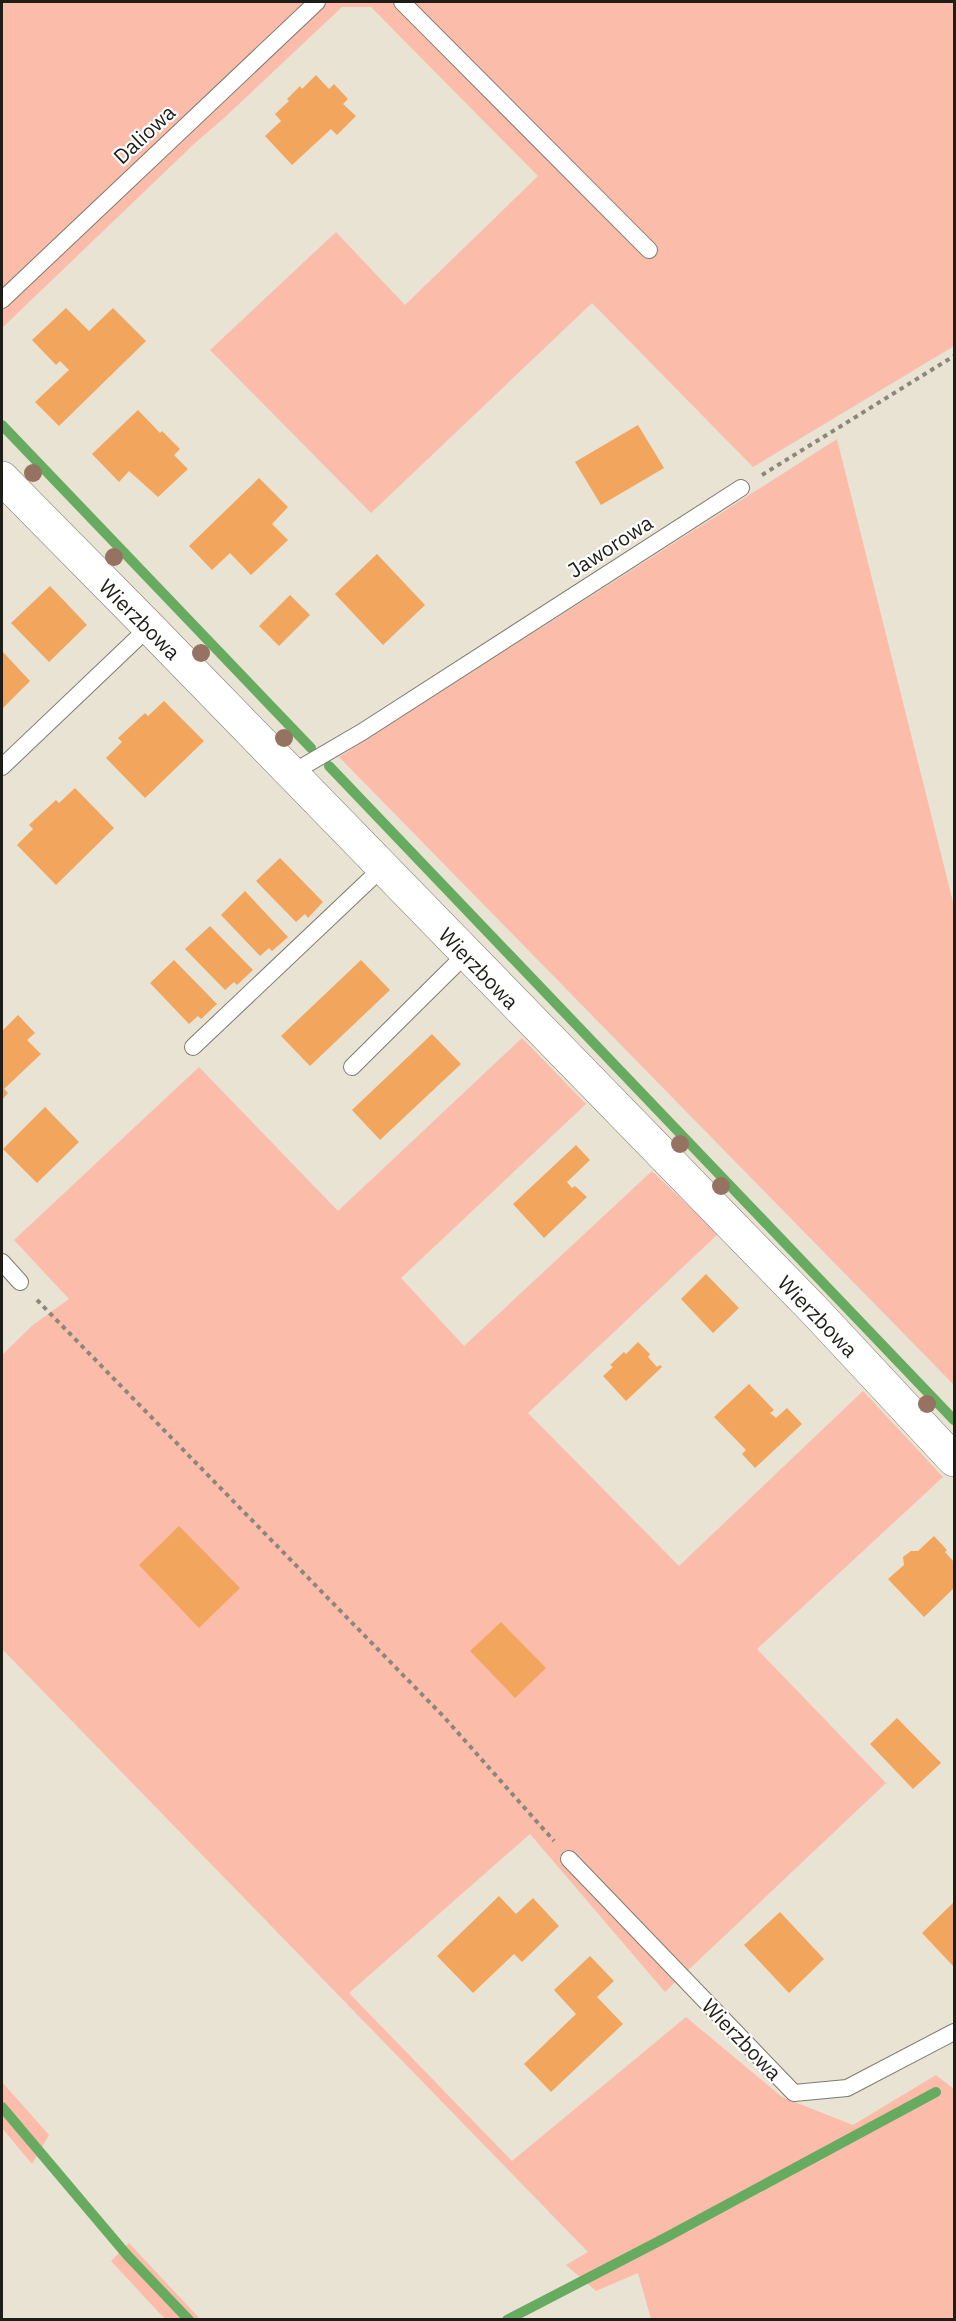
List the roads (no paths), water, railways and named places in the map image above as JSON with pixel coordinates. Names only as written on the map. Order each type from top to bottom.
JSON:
[{"type":"street","name":"Wierzbowa","points":[[2,478],[808,1304],[954,1460]]},
{"type":"lane","name":"Daliowa","points":[[2,300],[317,2]]},
{"type":"lane","points":[[402,2],[649,250]]},
{"type":"lane","name":"Jaworowa","points":[[290,774],[362,732],[741,488]]},
{"type":"lane","points":[[2,767],[149,627]]},
{"type":"lane","points":[[193,1047],[382,868]]},
{"type":"lane","points":[[352,1067],[466,954]]},
{"type":"lane","points":[[2,1262],[20,1282]]},
{"type":"lane","name":"Wierzbowa","points":[[569,1859],[794,2093],[847,2088],[954,2032]]},
{"type":"waterway","points":[[2,425],[311,748]]},
{"type":"waterway","points":[[329,766],[954,1420]]},
{"type":"waterway","points":[[507,2320],[936,2092]]},
{"type":"waterway","points":[[2,2107],[127,2255],[189,2320]]}]
